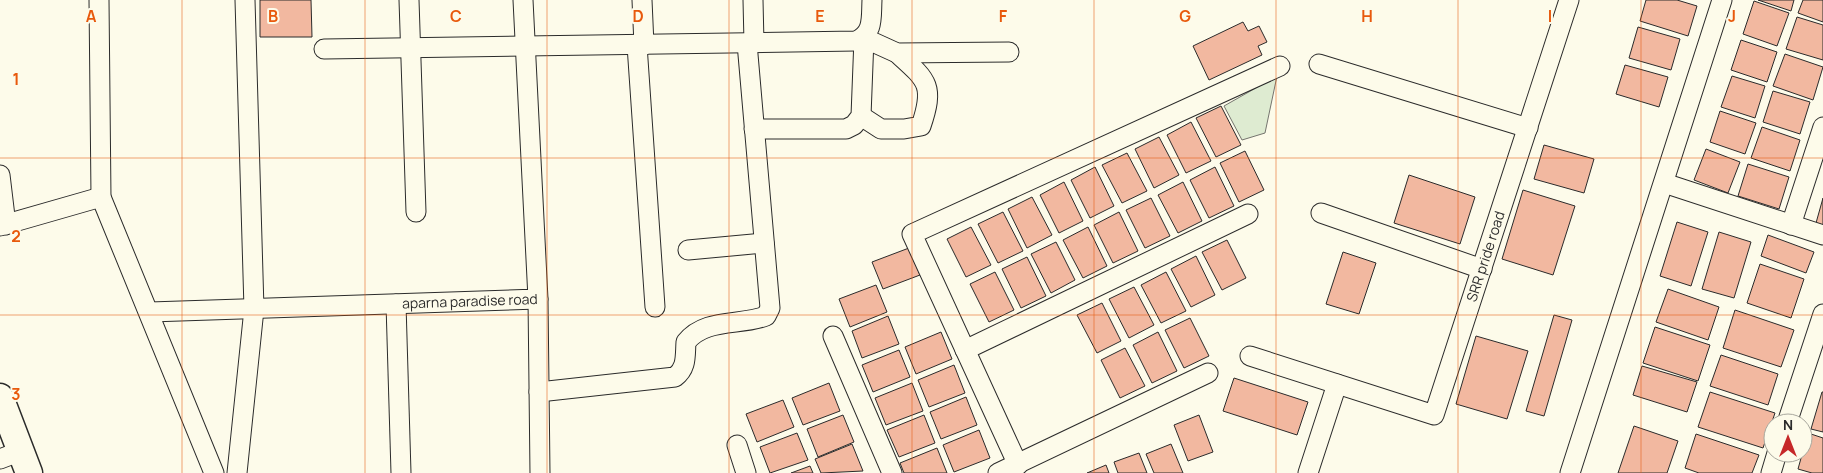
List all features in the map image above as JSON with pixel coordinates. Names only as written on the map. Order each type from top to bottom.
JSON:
[{"type":"main road","points":[[0,397],[11,460]]},
{"type":"street","points":[[99,0],[101,197],[150,312],[214,473]]},
{"type":"street","points":[[237,473],[254,308],[245,0]]},
{"type":"street","points":[[409,0],[416,212]]},
{"type":"street","name":"aparna paradise road","points":[[150,312],[538,299],[523,0]]},
{"type":"street","points":[[642,0],[640,45],[655,307]]},
{"type":"street","points":[[539,392],[675,378],[682,372],[685,365],[686,342],[699,330],[709,326],[755,320],[766,316],[770,308],[754,129],[751,43],[753,0]]},
{"type":"street","points":[[324,49],[856,41],[864,38],[870,31],[872,0]]},
{"type":"street","points":[[1570,473],[1722,0]]},
{"type":"street","name":"SRR pride road","points":[[1250,356],[1434,415],[1528,128],[1566,1]]},
{"type":"street","points":[[861,116],[881,129],[904,129],[921,126],[928,105],[929,88],[916,70],[897,53],[864,38]]},
{"type":"street","points":[[754,129],[846,129],[854,125],[861,116],[864,38]]},
{"type":"street","points":[[897,53],[1009,52]]},
{"type":"street","points":[[1320,64],[1528,128]]},
{"type":"street","points":[[1018,465],[912,234],[1280,66]]},
{"type":"street","points":[[1791,225],[1823,127]]},
{"type":"street","points":[[0,174],[3,225],[101,197]]},
{"type":"street","points":[[1664,183],[1823,235]]},
{"type":"street","points":[[1321,212],[1482,269]]},
{"type":"street","points":[[965,350],[1248,214]]},
{"type":"street","points":[[688,250],[764,243]]},
{"type":"street","points":[[538,299],[540,473]]},
{"type":"street","points":[[396,304],[400,473]]},
{"type":"street","points":[[1790,413],[1823,314]]},
{"type":"street","points":[[833,336],[892,473]]},
{"type":"street","points":[[998,473],[1208,373]]},
{"type":"street","points":[[1308,473],[1337,384]]},
{"type":"street","points":[[736,445],[746,473]]},
{"type":"green space","points":[[1277,76],[1265,133],[1242,140],[1224,106]]},
{"type":"building","points":[[260,0],[311,0],[312,37],[260,37]]},
{"type":"building","points":[[1646,0],[1677,0],[1697,6],[1688,36],[1640,21]]},
{"type":"building","points":[[1758,0],[1794,0],[1791,11]]},
{"type":"building","points":[[1803,0],[1823,0],[1823,22],[1798,13]]},
{"type":"building","points":[[1754,1],[1789,13],[1777,46],[1743,34]]},
{"type":"building","points":[[1797,17],[1823,25],[1823,60],[1786,49]]},
{"type":"building","points":[[1243,22],[1248,31],[1259,26],[1267,42],[1258,46],[1262,55],[1209,80],[1193,46]]},
{"type":"building","points":[[1638,27],[1680,39],[1671,70],[1629,58]]},
{"type":"building","points":[[1741,40],[1777,52],[1767,82],[1731,70]]},
{"type":"building","points":[[1785,54],[1823,67],[1813,100],[1773,86]]},
{"type":"building","points":[[1625,65],[1668,77],[1659,107],[1616,94]]},
{"type":"building","points":[[1732,76],[1765,86],[1755,118],[1721,107]]},
{"type":"building","points":[[1773,91],[1810,102],[1800,134],[1763,122]]},
{"type":"building","points":[[1221,106],[1241,145],[1216,157],[1196,118]]},
{"type":"building","points":[[1720,111],[1756,123],[1745,154],[1710,142]]},
{"type":"building","points":[[1191,122],[1211,161],[1186,173],[1167,135]]},
{"type":"building","points":[[1762,127],[1800,140],[1790,171],[1751,158]]},
{"type":"building","points":[[1159,137],[1179,175],[1154,188],[1135,149]]},
{"type":"building","points":[[1544,145],[1594,159],[1584,193],[1534,179]]},
{"type":"building","points":[[1706,149],[1740,162],[1728,193],[1694,180]]},
{"type":"building","points":[[1245,151],[1264,190],[1239,202],[1220,163]]},
{"type":"building","points":[[1127,153],[1147,191],[1122,203],[1102,165]]},
{"type":"building","points":[[1748,164],[1789,177],[1779,209],[1738,196]]},
{"type":"building","points":[[1095,167],[1114,206],[1090,218],[1071,180]]},
{"type":"building","points":[[1215,167],[1234,206],[1209,218],[1190,180]]},
{"type":"building","points":[[1409,175],[1475,197],[1460,244],[1394,223]]},
{"type":"building","points":[[1064,182],[1083,221],[1059,233],[1040,195]]},
{"type":"building","points":[[1183,182],[1202,221],[1178,233],[1158,195]]},
{"type":"building","points":[[1523,190],[1575,206],[1553,275],[1502,259]]},
{"type":"building","points":[[1032,197],[1052,235],[1027,248],[1008,209]]},
{"type":"building","points":[[1151,198],[1170,236],[1145,248],[1126,210]]},
{"type":"building","points":[[1823,198],[1823,225],[1816,223]]},
{"type":"building","points":[[1003,212],[1023,251],[998,263],[978,224]]},
{"type":"building","points":[[1119,212],[1138,251],[1113,263],[1094,225]]},
{"type":"building","points":[[1677,222],[1708,232],[1691,286],[1660,276]]},
{"type":"building","points":[[971,227],[991,265],[966,277],[947,239]]},
{"type":"building","points":[[1088,227],[1107,266],[1083,278],[1063,240]]},
{"type":"building","points":[[1719,232],[1751,242],[1734,298],[1702,289]]},
{"type":"building","points":[[1768,235],[1814,252],[1806,273],[1761,256]]},
{"type":"building","points":[[1227,240],[1246,278],[1222,290],[1202,252]]},
{"type":"building","points":[[1056,242],[1075,280],[1051,293],[1031,254]]},
{"type":"building","points":[[909,248],[920,275],[883,289],[872,262]]},
{"type":"building","points":[[1343,252],[1376,263],[1359,314],[1326,304]]},
{"type":"building","points":[[1196,256],[1215,295],[1191,307],[1171,269]]},
{"type":"building","points":[[1027,257],[1046,296],[1021,308],[1002,269]]},
{"type":"building","points":[[1760,264],[1804,279],[1791,318],[1747,303]]},
{"type":"building","points":[[995,272],[1014,310],[989,322],[970,284]]},
{"type":"building","points":[[1166,272],[1186,311],[1161,323],[1141,285]]},
{"type":"building","points":[[876,285],[887,312],[850,327],[839,299]]},
{"type":"building","points":[[1134,287],[1154,325],[1129,338],[1109,299]]},
{"type":"building","points":[[1668,289],[1719,307],[1708,340],[1656,322]]},
{"type":"building","points":[[1102,303],[1121,341],[1097,353],[1077,315]]},
{"type":"building","points":[[1735,310],[1794,330],[1781,367],[1723,348]]},
{"type":"building","points":[[1554,315],[1572,320],[1544,416],[1526,411]]},
{"type":"building","points":[[888,316],[899,344],[862,358],[852,331]]},
{"type":"building","points":[[1190,318],[1209,356],[1184,368],[1165,330]]},
{"type":"building","points":[[1655,327],[1710,345],[1698,381],[1643,363]]},
{"type":"building","points":[[941,332],[952,359],[916,374],[905,347]]},
{"type":"building","points":[[1158,332],[1177,371],[1152,383],[1133,345]]},
{"type":"building","points":[[1476,336],[1528,351],[1507,419],[1456,404]]},
{"type":"building","points":[[1125,348],[1145,386],[1120,398],[1101,360]]},
{"type":"building","points":[[899,350],[910,377],[873,392],[862,365]]},
{"type":"building","points":[[1721,355],[1778,374],[1768,405],[1710,386]]},
{"type":"building","points":[[954,365],[965,393],[929,407],[918,380]]},
{"type":"building","points":[[1642,366],[1697,382],[1687,412],[1633,395]]},
{"type":"building","points":[[1234,378],[1308,402],[1297,435],[1223,411]]},
{"type":"building","points":[[829,383],[840,411],[803,425],[792,398]]},
{"type":"building","points":[[912,383],[923,411],[886,425],[875,398]]},
{"type":"building","points":[[1710,392],[1775,413],[1763,413],[1763,448],[1698,427]]},
{"type":"building","points":[[1823,392],[1823,432],[1813,430],[1813,422]]},
{"type":"building","points":[[966,397],[977,425],[941,439],[930,412]]},
{"type":"building","points":[[783,400],[794,427],[757,442],[746,414]]},
{"type":"building","points":[[843,415],[854,442],[818,457],[807,429]]},
{"type":"building","points":[[924,415],[935,443],[899,457],[887,430]]},
{"type":"building","points":[[1199,415],[1213,452],[1188,461],[1174,425]]},
{"type":"building","points":[[1634,426],[1678,441],[1667,473],[1618,473]]},
{"type":"building","points":[[979,430],[990,458],[954,472],[943,445]]},
{"type":"building","points":[[797,433],[808,460],[770,473],[760,447]]},
{"type":"building","points":[[1696,434],[1759,455],[1752,473],[1699,473],[1685,468]]},
{"type":"building","points":[[1813,435],[1823,438],[1823,473],[1812,473],[1798,469],[1800,463],[1813,463]]},
{"type":"building","points":[[852,444],[863,471],[821,473],[815,459]]},
{"type":"building","points":[[1171,444],[1183,473],[1154,473],[1146,454]]},
{"type":"building","points":[[937,448],[947,473],[904,473],[900,463]]},
{"type":"building","points":[[1139,453],[1147,473],[1118,473],[1114,462]]},
{"type":"building","points":[[1106,465],[1109,473],[1087,473]]},
{"type":"building","points":[[810,466],[813,473],[791,473]]}]
